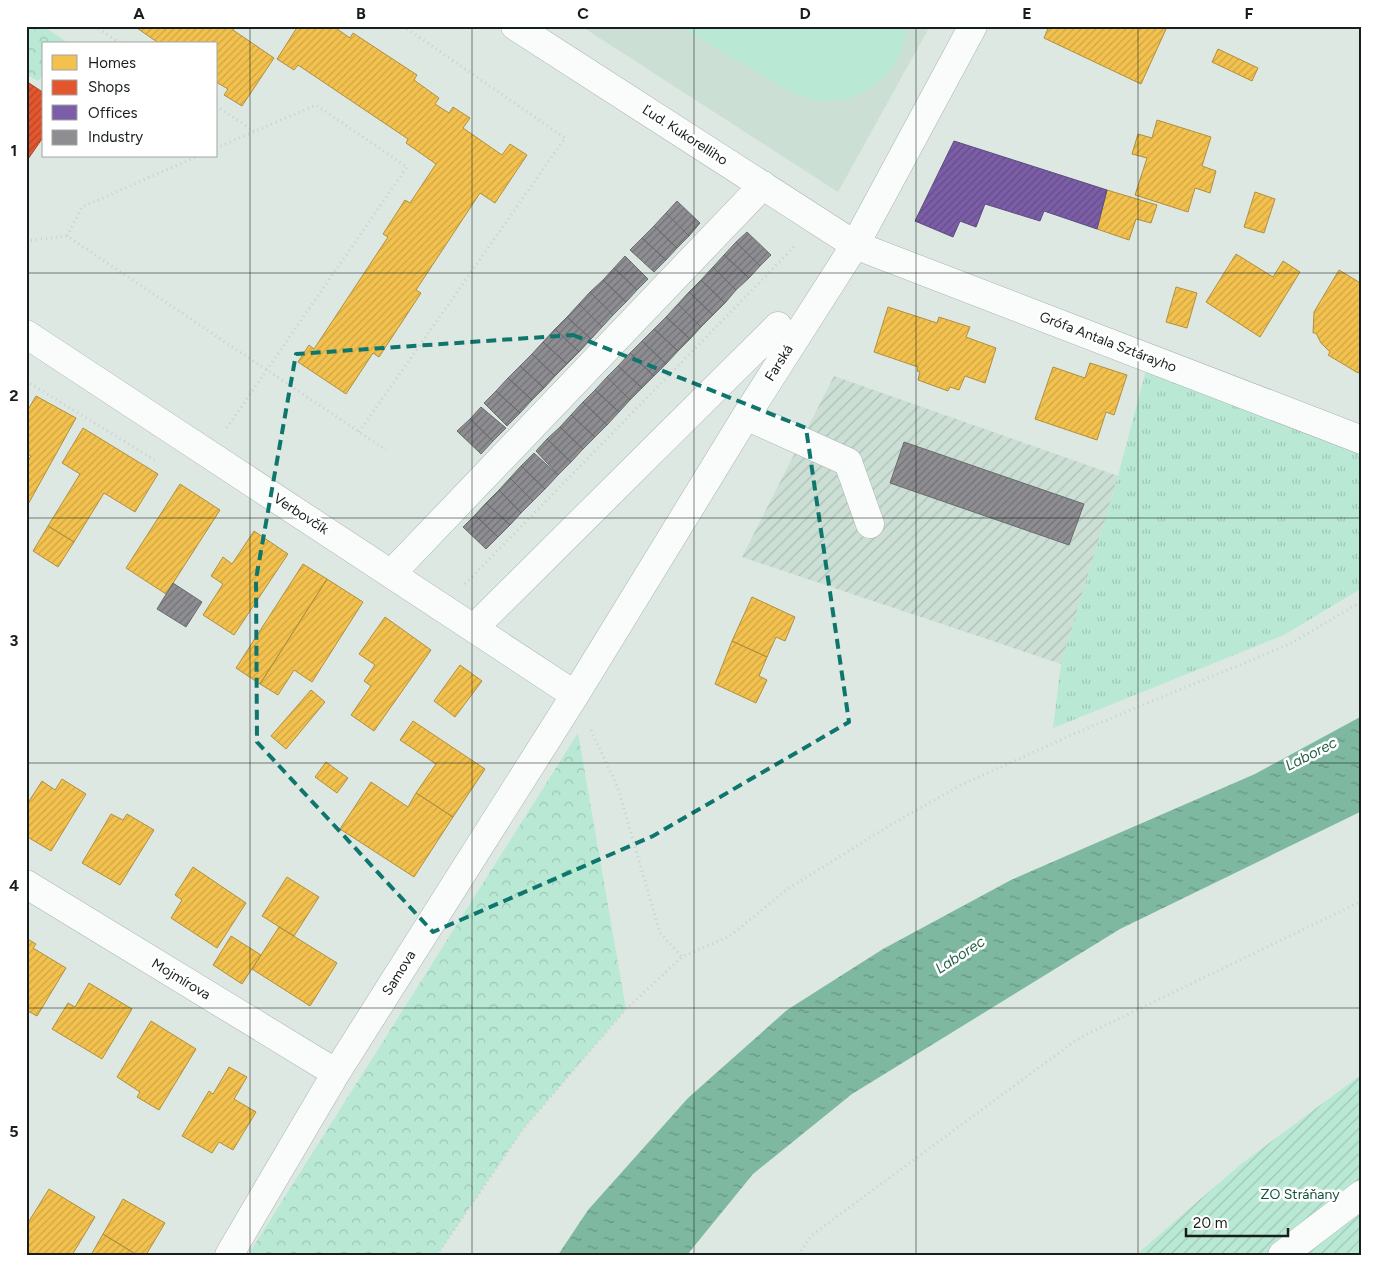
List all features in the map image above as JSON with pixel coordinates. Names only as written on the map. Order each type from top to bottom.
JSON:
[{"type":"street","name":"Ľud. Kukorelliho","points":[[514,26],[855,245]]},
{"type":"street","name":"Farská","points":[[575,695],[746,416],[855,245],[973,26]]},
{"type":"street","points":[[391,574],[763,185]]},
{"type":"street","name":"Grófa Antala Sztárayho","points":[[855,245],[1362,440]]},
{"type":"street","points":[[474,628],[778,326]]},
{"type":"street","name":"Verbovčík","points":[[26,334],[575,695]]},
{"type":"street","points":[[746,416],[848,462],[870,524]]},
{"type":"street","name":"Samova","points":[[229,1255],[336,1073],[575,695]]},
{"type":"street","name":"Mojmírova","points":[[26,884],[336,1073]]},
{"type":"street","points":[[1282,1255],[1362,1194]]},
{"type":"path","points":[[94,26],[118,42]]},
{"type":"path","points":[[359,432],[565,138],[403,26]]},
{"type":"path","points":[[208,454],[407,166],[316,105],[218,147]]},
{"type":"path","points":[[218,107],[255,131]]},
{"type":"path","points":[[67,236],[82,207],[193,158]]},
{"type":"path","points":[[443,608],[819,221]]},
{"type":"path","points":[[26,241],[67,236],[386,450]]},
{"type":"path","points":[[437,1255],[523,1129],[626,1009],[682,956],[730,936],[789,888],[892,824],[961,786],[1078,732],[1290,644],[1362,601]]},
{"type":"path","points":[[575,695],[618,788],[660,934],[682,956]]},
{"type":"path","points":[[798,1255],[812,1235],[1079,1038],[1362,901]]},
{"type":"highlighted area","points":[[573,335],[806,428],[849,722],[653,836],[433,932],[257,742],[256,579],[296,354]]},
{"type":"shaded area","points":[[581,26],[930,26],[838,192]]},
{"type":"shaded area","points":[[834,376],[1118,476],[1061,664],[742,557]]},
{"type":"green space","points":[[26,26],[43,26],[65,41],[42,42],[42,76],[38,81],[26,74]]},
{"type":"green space","points":[[678,26],[906,26],[906,33],[902,48],[886,76],[860,94],[845,99],[828,101],[811,99],[786,89]]},
{"type":"green space","points":[[1146,370],[1362,454],[1362,588],[1284,635],[1053,728],[1061,664],[1118,476]]},
{"type":"green space","points":[[578,733],[626,1009],[523,1129],[437,1255],[248,1255]]},
{"type":"green space","name":"ZO Stráňany","points":[[1362,1074],[1362,1255],[1136,1255],[1241,1164]]},
{"type":"water","name":"Laborec","points":[[1362,716],[1362,811],[1120,929],[852,1094],[753,1174],[687,1255],[558,1255],[588,1210],[688,1098],[787,1010],[883,949],[1011,880],[1255,774]]},
{"type":"building: Homes","points":[[134,26],[236,26],[233,30],[274,58],[242,106],[224,95],[228,89],[218,83],[218,42],[157,42]]},
{"type":"building: Homes","points":[[298,26],[333,26],[350,38],[353,33],[417,75],[414,80],[439,98],[435,104],[449,113],[453,107],[470,118],[463,128],[502,155],[510,144],[527,155],[495,203],[480,193],[416,290],[421,293],[379,357],[373,353],[346,394],[298,362],[309,345],[314,349],[388,237],[383,234],[405,200],[410,203],[436,164],[406,143],[408,139],[298,65],[294,70],[277,59]]},
{"type":"building: Homes","points":[[1049,26],[1167,27],[1141,84],[1044,38]]},
{"type":"building: Homes","points":[[1218,49],[1258,68],[1252,81],[1212,62]]},
{"type":"building: Homes","points":[[1157,120],[1211,137],[1202,166],[1216,171],[1210,193],[1195,188],[1188,212],[1135,195],[1147,158],[1132,154],[1138,134],[1152,138]]},
{"type":"building: Homes","points":[[1107,190],[1157,205],[1151,223],[1136,219],[1129,240],[1097,229]]},
{"type":"building: Homes","points":[[1255,192],[1275,199],[1264,233],[1244,227]]},
{"type":"building: Homes","points":[[1236,254],[1273,277],[1283,261],[1300,272],[1260,337],[1206,302]]},
{"type":"building: Homes","points":[[1339,270],[1362,284],[1362,367],[1358,373],[1328,355],[1330,352],[1321,343],[1316,333],[1313,333],[1314,312]]},
{"type":"building: Homes","points":[[1176,287],[1197,293],[1187,328],[1166,322]]},
{"type":"building: Homes","points":[[888,307],[937,323],[939,317],[970,327],[966,337],[996,348],[985,383],[965,376],[959,390],[950,387],[948,391],[918,380],[920,372],[917,371],[918,367],[874,352]]},
{"type":"building: Homes","points":[[1090,363],[1127,375],[1114,415],[1106,412],[1097,440],[1035,419],[1053,367],[1085,378]]},
{"type":"building: Homes","points":[[36,396],[76,418],[26,508],[26,464],[31,456],[26,453],[26,413]]},
{"type":"building: Homes","points":[[83,428],[158,474],[135,512],[104,493],[74,542],[48,526],[80,474],[62,463]]},
{"type":"building: Homes","points":[[180,484],[220,510],[166,594],[126,568]]},
{"type":"building: Homes","points":[[48,526],[74,542],[58,567],[33,551]]},
{"type":"building: Homes","points":[[254,531],[288,554],[234,635],[203,615],[223,584],[211,576],[223,557],[232,564]]},
{"type":"building: Homes","points":[[303,564],[327,579],[260,684],[236,668]]},
{"type":"building: Homes","points":[[327,579],[363,602],[312,682],[294,670],[278,695],[260,684]]},
{"type":"building: Homes","points":[[752,597],[795,617],[785,641],[776,637],[767,657],[732,641]]},
{"type":"building: Homes","points":[[385,617],[431,650],[374,731],[351,715],[371,686],[364,681],[375,665],[359,654]]},
{"type":"building: Homes","points":[[732,641],[767,657],[759,676],[767,680],[756,703],[715,684]]},
{"type":"building: Homes","points":[[460,665],[482,681],[455,717],[434,701]]},
{"type":"building: Homes","points":[[311,690],[325,702],[286,749],[271,736]]},
{"type":"building: Homes","points":[[413,721],[485,769],[453,817],[416,793],[436,764],[400,740]]},
{"type":"building: Homes","points":[[326,762],[348,778],[337,793],[315,777]]},
{"type":"building: Homes","points":[[62,779],[86,794],[51,851],[26,836],[26,806],[42,781],[55,790]]},
{"type":"building: Homes","points":[[371,782],[408,807],[416,793],[453,817],[414,877],[340,829]]},
{"type":"building: Homes","points":[[111,814],[123,820],[127,814],[154,830],[120,885],[82,863]]},
{"type":"building: Homes","points":[[193,867],[246,903],[217,948],[171,918],[182,900],[175,895]]},
{"type":"building: Homes","points":[[287,877],[319,897],[294,936],[262,916]]},
{"type":"building: Homes","points":[[279,927],[337,963],[310,1006],[252,969]]},
{"type":"building: Homes","points":[[231,936],[261,955],[242,984],[213,965]]},
{"type":"building: Homes","points":[[26,938],[36,944],[33,948],[66,968],[37,1016],[26,1010]]},
{"type":"building: Homes","points":[[89,983],[132,1009],[102,1059],[52,1029],[68,1003],[75,1007]]},
{"type":"building: Homes","points":[[151,1021],[196,1049],[159,1110],[137,1097],[140,1092],[117,1077]]},
{"type":"building: Homes","points":[[229,1067],[247,1077],[234,1099],[256,1112],[233,1150],[219,1142],[212,1153],[182,1136],[209,1091],[213,1094]]},
{"type":"building: Homes","points":[[49,1189],[95,1217],[72,1255],[26,1255],[26,1226]]},
{"type":"building: Homes","points":[[123,1199],[165,1223],[146,1255],[137,1255],[103,1234]]},
{"type":"building: Homes","points":[[103,1234],[137,1255],[91,1255]]},
{"type":"building: Shops","points":[[26,81],[42,92],[42,139],[26,162]]},
{"type":"building: Offices","points":[[954,141],[1107,190],[1097,229],[1044,211],[1040,221],[985,204],[976,227],[960,221],[953,237],[915,221]]},
{"type":"building: Industry","points":[[677,201],[700,223],[689,236],[666,213]]},
{"type":"building: Industry","points":[[666,213],[689,236],[677,248],[654,226]]},
{"type":"building: Industry","points":[[654,226],[677,248],[666,260],[642,238]]},
{"type":"building: Industry","points":[[747,232],[771,255],[760,266],[736,242]]},
{"type":"building: Industry","points":[[642,238],[666,260],[654,272],[630,250]]},
{"type":"building: Industry","points":[[736,242],[760,266],[749,278],[724,255]]},
{"type":"building: Industry","points":[[724,255],[749,278],[736,290],[713,267]]},
{"type":"building: Industry","points":[[625,256],[648,279],[637,290],[614,268]]},
{"type":"building: Industry","points":[[713,267],[736,290],[725,303],[701,280]]},
{"type":"building: Industry","points":[[614,268],[637,290],[626,302],[603,280]]},
{"type":"building: Industry","points":[[603,280],[626,302],[613,315],[590,292]]},
{"type":"building: Industry","points":[[701,280],[725,303],[713,315],[689,292]]},
{"type":"building: Industry","points":[[590,292],[613,315],[602,327],[579,304]]},
{"type":"building: Industry","points":[[689,292],[713,315],[701,327],[678,304]]},
{"type":"building: Industry","points":[[579,304],[602,327],[591,339],[567,317]]},
{"type":"building: Industry","points":[[678,304],[701,327],[690,339],[666,317]]},
{"type":"building: Industry","points":[[567,317],[591,339],[579,352],[555,329]]},
{"type":"building: Industry","points":[[666,317],[690,339],[678,351],[654,329]]},
{"type":"building: Industry","points":[[555,329],[579,352],[567,364],[543,342]]},
{"type":"building: Industry","points":[[654,329],[678,351],[666,364],[642,341]]},
{"type":"building: Industry","points":[[642,341],[666,364],[654,376],[630,353]]},
{"type":"building: Industry","points":[[543,342],[567,364],[555,376],[532,354]]},
{"type":"building: Industry","points":[[630,353],[654,376],[642,388],[618,366]]},
{"type":"building: Industry","points":[[532,354],[555,376],[544,388],[520,366]]},
{"type":"building: Industry","points":[[520,366],[544,388],[532,400],[508,378]]},
{"type":"building: Industry","points":[[618,366],[642,388],[630,400],[607,377]]},
{"type":"building: Industry","points":[[607,377],[630,400],[619,412],[595,390]]},
{"type":"building: Industry","points":[[508,378],[532,400],[520,413],[496,391]]},
{"type":"building: Industry","points":[[595,390],[619,412],[607,425],[583,402]]},
{"type":"building: Industry","points":[[496,391],[520,413],[507,426],[484,403]]},
{"type":"building: Industry","points":[[583,402],[607,425],[595,437],[571,415]]},
{"type":"building: Industry","points":[[481,407],[506,428],[493,441],[470,419]]},
{"type":"building: Industry","points":[[571,415],[595,437],[583,449],[560,427]]},
{"type":"building: Industry","points":[[470,419],[493,441],[481,454],[457,431]]},
{"type":"building: Industry","points":[[560,427],[583,449],[571,462],[547,439]]},
{"type":"building: Industry","points":[[547,439],[571,462],[558,475],[536,451]]},
{"type":"building: Industry","points":[[904,442],[1084,504],[1069,545],[890,483]]},
{"type":"building: Industry","points":[[534,453],[558,475],[545,489],[521,466]]},
{"type":"building: Industry","points":[[521,466],[545,489],[533,501],[510,478]]},
{"type":"building: Industry","points":[[510,478],[533,501],[521,513],[499,490]]},
{"type":"building: Industry","points":[[499,490],[521,513],[510,525],[486,503]]},
{"type":"building: Industry","points":[[486,503],[510,525],[498,537],[475,515]]},
{"type":"building: Industry","points":[[475,515],[498,537],[486,549],[463,527]]},
{"type":"building: Industry","points":[[173,583],[202,602],[186,627],[157,609]]}]
